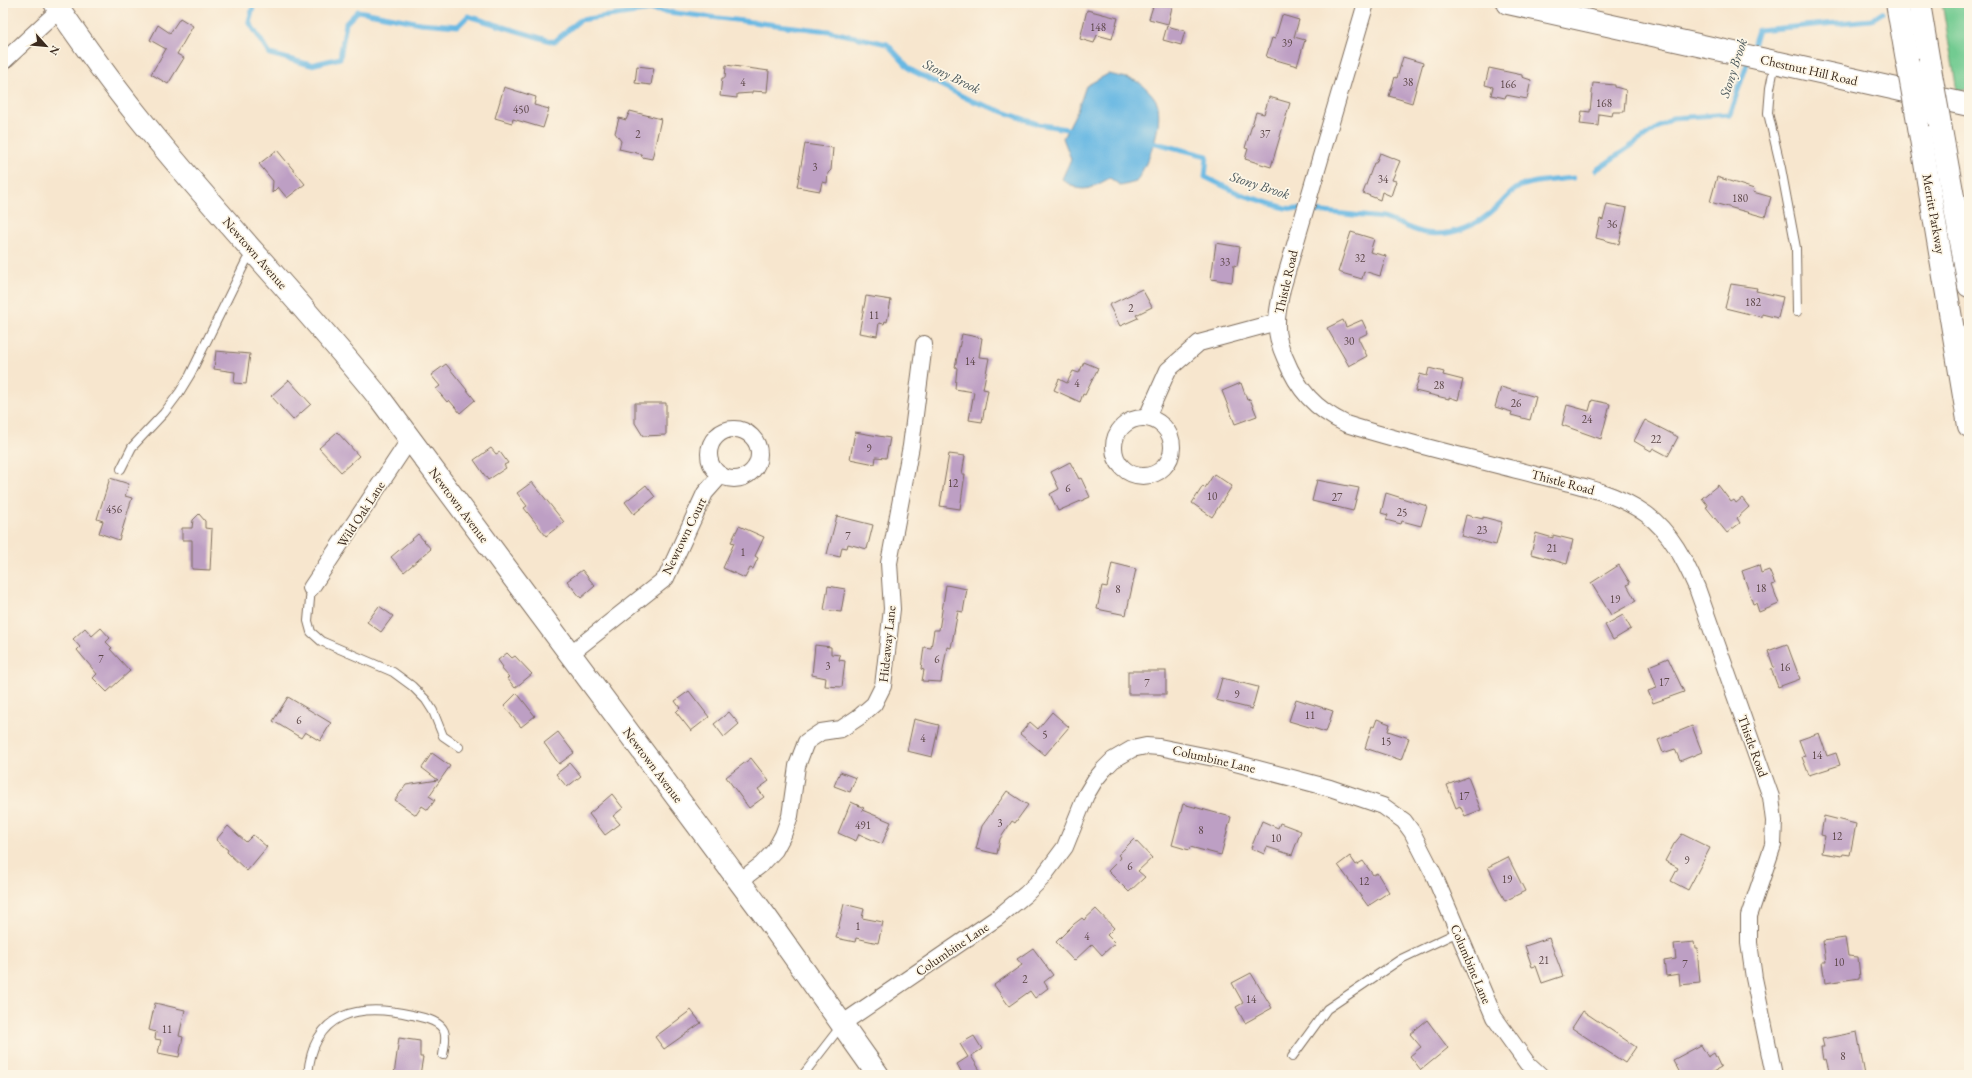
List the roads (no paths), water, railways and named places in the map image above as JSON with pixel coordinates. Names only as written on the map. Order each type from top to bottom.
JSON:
[{"type":"main road","name":"Chestnut Hill Road","points":[[1508,3],[1969,105]]},
{"type":"main road","name":"Merritt Parkway","points":[[1897,3],[1908,60],[1969,426]]},
{"type":"main road","name":"Merritt Parkway","points":[[1919,3],[1969,286]]},
{"type":"main road","name":"Newtown Avenue","points":[[57,6],[94,60],[138,117],[254,253],[352,364],[410,439],[740,881],[843,1023],[878,1075]]},
{"type":"street","name":"Thistle Road","points":[[1366,3],[1282,289],[1277,322],[1278,339],[1294,380],[1311,401],[1333,417],[1366,430],[1570,484],[1620,499],[1647,515],[1675,545],[1687,565],[1697,588],[1771,797],[1774,821],[1773,844],[1749,916],[1749,943],[1754,978],[1774,1075]]},
{"type":"street","points":[[3,62],[57,6]]},
{"type":"street","points":[[1148,417],[1168,370],[1199,343],[1277,322]]},
{"type":"street","name":"Hideaway Lane","points":[[740,881],[762,864],[775,850],[783,835],[790,816],[797,766],[806,742],[821,732],[841,729],[859,717],[874,704],[883,686],[892,609],[889,563],[911,446],[924,344]]},
{"type":"street","name":"Wild Oak Lane","points":[[311,588],[410,439]]},
{"type":"street","name":"Newtown Court","points":[[570,654],[666,578],[705,494],[721,475]]},
{"type":"street","name":"Columbine Lane","points":[[843,1023],[997,918],[1026,894],[1042,878],[1065,848],[1081,806],[1095,780],[1104,769],[1122,754],[1132,749],[1146,746],[1217,758],[1323,786],[1392,811],[1404,821],[1423,850],[1494,1017],[1527,1063],[1540,1075]]},
{"type":"lane","points":[[1773,62],[1768,113],[1782,168],[1796,248],[1797,312]]},
{"type":"lane","points":[[121,469],[132,447],[164,413],[179,393],[190,375],[246,261],[254,253]]},
{"type":"lane","points":[[311,588],[308,621],[311,632],[321,641],[393,672],[412,686],[426,700],[433,711],[443,736],[459,747]]},
{"type":"lane","points":[[1292,1057],[1326,1008],[1400,959],[1458,932]]},
{"type":"lane","points":[[308,1075],[309,1060],[318,1037],[332,1023],[359,1010],[384,1010],[432,1020],[444,1031],[445,1041],[443,1055]]},
{"type":"lane","points":[[803,1075],[843,1023]]},
{"type":"water","points":[[1108,74],[1138,82],[1153,96],[1158,106],[1159,116],[1156,136],[1149,156],[1136,182],[1121,186],[1110,178],[1092,187],[1081,189],[1062,179],[1071,159],[1063,138],[1077,111],[1086,86]]},
{"type":"waterway","name":"Stony Brook","points":[[254,3],[249,22],[270,54],[311,65],[340,58],[346,23],[358,11],[420,23],[458,26],[468,16],[554,42],[580,20],[651,10],[828,31],[887,44],[911,70],[970,100],[1038,124],[1072,130]]},
{"type":"waterway","name":"Stony Brook","points":[[1751,52],[1758,30],[1871,20],[1882,13]]},
{"type":"waterway","name":"Stony Brook","points":[[1596,170],[1672,118],[1730,114],[1748,61]]},
{"type":"waterway","name":"Stony Brook","points":[[1148,141],[1207,156],[1205,177],[1240,194],[1285,208],[1383,218],[1417,231],[1436,234],[1455,231],[1481,220],[1519,187],[1539,182],[1573,178]]}]
